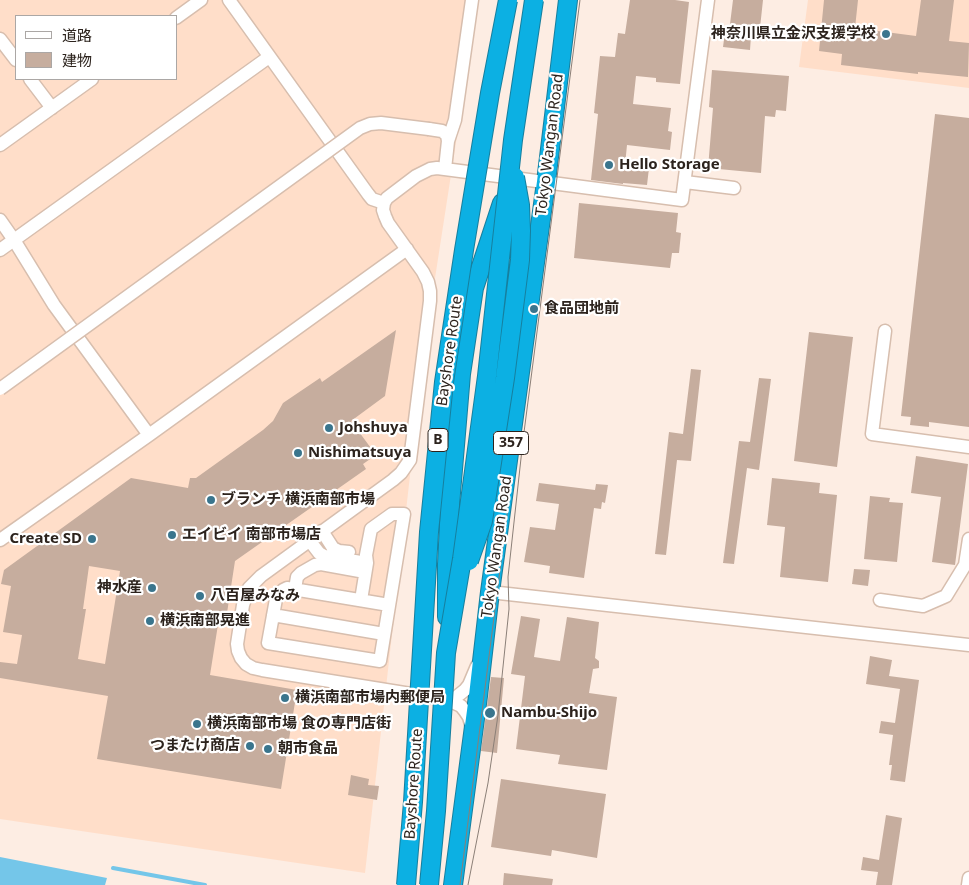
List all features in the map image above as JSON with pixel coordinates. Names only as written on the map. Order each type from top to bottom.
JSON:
[{"type":"highway","points":[[404,885],[426,572],[445,383],[476,173],[508,0]]},
{"type":"highway","name":"Bayshore Route","points":[[404,885],[413,802],[429,532],[444,382],[464,250],[508,0]]},
{"type":"highway","name":"Bayshore Route","points":[[428,885],[436,811],[446,653],[451,610],[462,554],[487,376],[516,114],[534,0]]},
{"type":"highway","name":"Tokyo Wangan Road","points":[[453,885],[490,592],[546,182],[568,0]]},
{"type":"highway","points":[[462,554],[463,503],[488,284],[516,114]]},
{"type":"highway","points":[[462,554],[483,481],[510,259],[514,172],[513,140]]},
{"type":"highway","points":[[451,610],[483,521],[506,368],[520,260],[520,204],[514,172]]},
{"type":"highway","points":[[451,610],[448,564],[450,505],[461,374],[474,288],[502,203]]},
{"type":"street","points":[[178,16],[200,0]]},
{"type":"street","points":[[229,0],[368,194],[372,199],[384,203]]},
{"type":"street","points":[[445,169],[448,141],[455,120],[472,0]]},
{"type":"street","points":[[473,730],[465,711],[448,700],[253,668],[246,664],[238,651],[243,605],[249,588],[261,576],[401,473],[410,460],[430,302],[428,282],[388,223],[383,210],[384,203],[392,194],[430,169],[445,169],[682,200],[708,0]]},
{"type":"street","points":[[0,39],[15,59]]},
{"type":"street","points":[[0,250],[269,56]]},
{"type":"street","points":[[31,80],[52,108]]},
{"type":"street","points":[[0,145],[91,80]]},
{"type":"street","points":[[0,389],[360,128],[370,124],[381,123],[429,129],[445,132],[448,141]]},
{"type":"street","points":[[685,182],[734,188]]},
{"type":"street","points":[[0,220],[54,305],[149,435]]},
{"type":"street","points":[[0,540],[407,249]]},
{"type":"street","points":[[885,331],[872,434],[969,447]]},
{"type":"street","points":[[361,600],[370,534],[373,527],[392,514],[404,514],[380,661],[268,643],[277,597],[285,589],[389,605]]},
{"type":"street","points":[[322,531],[336,550],[366,563]]},
{"type":"street","points":[[880,600],[923,606],[946,596],[965,565],[969,539]]},
{"type":"street","points":[[310,540],[319,553],[324,556],[366,563]]},
{"type":"street","points":[[294,589],[297,577],[315,565],[366,563]]},
{"type":"street","points":[[490,592],[969,645]]},
{"type":"street","points":[[273,615],[384,634]]},
{"type":"street","points":[[448,700],[460,694],[469,685],[483,652]]},
{"type":"street","points":[[968,885],[969,878]]},
{"type":"shaded area","points":[[0,0],[478,0],[425,343],[365,873],[0,819]]},
{"type":"shaded area","name":"神奈川県立金沢支援学校","points":[[808,0],[969,0],[969,88],[799,67]]},
{"type":"water","points":[[0,857],[107,878],[105,885],[0,885]]},
{"type":"building","points":[[630,0],[675,0],[689,2],[680,84],[656,82],[656,78],[636,76],[633,104],[671,108],[668,131],[672,132],[670,150],[627,145],[625,165],[649,168],[647,185],[591,180],[598,114],[594,113],[600,56],[615,57],[618,33],[625,34]]},
{"type":"building","points":[[733,0],[763,0],[759,37],[751,36],[750,50],[723,47],[725,32],[729,32]]},
{"type":"building","points":[[824,0],[858,0],[855,28],[916,36],[921,0],[954,0],[949,41],[969,43],[968,77],[918,72],[918,74],[841,65],[842,54],[819,51]]},
{"type":"building","points":[[712,70],[789,76],[786,111],[776,110],[775,117],[765,116],[761,173],[708,168],[713,108],[709,107]]},
{"type":"building","points":[[935,114],[969,118],[969,427],[929,422],[929,427],[910,425],[911,417],[901,416]]},
{"type":"building","points":[[579,203],[678,213],[676,232],[681,233],[679,253],[672,253],[670,268],[574,258]]},
{"type":"building","points":[[396,330],[385,396],[351,421],[376,455],[363,464],[366,469],[235,561],[227,613],[220,612],[210,675],[297,690],[281,789],[97,759],[108,696],[0,678],[0,662],[17,664],[22,635],[3,632],[11,586],[1,584],[4,570],[131,478],[188,488],[190,478],[196,478],[263,430],[273,421],[283,403],[320,378],[322,382]],"holes":[[[89,566],[120,571],[105,664],[78,659],[86,609],[83,609]]]},
{"type":"building","points":[[809,332],[853,337],[837,467],[794,461]]},
{"type":"building","points":[[691,369],[701,370],[691,461],[677,460],[666,555],[655,554],[669,432],[683,434]]},
{"type":"building","points":[[759,378],[771,379],[759,470],[747,468],[734,564],[723,563],[739,441],[750,442]]},
{"type":"building","points":[[916,456],[968,464],[955,565],[932,562],[941,497],[911,493]]},
{"type":"building","points":[[772,478],[820,483],[819,493],[837,495],[828,582],[780,577],[785,527],[767,525]]},
{"type":"building","points":[[539,483],[595,490],[596,484],[608,485],[605,503],[602,502],[601,509],[594,508],[584,578],[549,573],[550,566],[524,562],[530,527],[555,530],[559,504],[536,501]]},
{"type":"building","points":[[870,496],[890,498],[889,502],[903,503],[897,562],[864,559]]},
{"type":"building","points":[[854,569],[870,570],[868,586],[852,584]]},
{"type":"building","points":[[521,616],[540,619],[534,657],[560,661],[567,617],[599,622],[595,658],[599,661],[599,668],[593,669],[589,693],[617,697],[607,770],[558,764],[560,755],[516,749],[525,676],[511,674]]},
{"type":"building","points":[[870,656],[892,660],[889,676],[919,680],[905,782],[890,780],[892,765],[889,765],[893,735],[879,733],[881,721],[895,723],[900,689],[866,684]]},
{"type":"building","name":"Nambu-Shijo","points":[[491,677],[504,678],[497,753],[481,751]]},
{"type":"building","points":[[351,775],[369,779],[368,785],[379,786],[377,800],[348,795]]},
{"type":"building","points":[[501,779],[606,794],[597,858],[552,850],[551,856],[491,847]]},
{"type":"building","points":[[886,815],[902,818],[892,885],[876,885],[878,872],[861,870],[863,857],[879,860]]},
{"type":"building","points":[[504,873],[553,879],[552,885],[503,885]]},
{"type":"waterway","points":[[113,868],[205,885]]},
{"type":"tram line","points":[[468,885],[488,783],[498,715],[509,609],[508,577],[523,440],[580,0]]},
{"type":"tram line","points":[[460,885],[510,491]]},
{"type":"place","name":"神奈川県立金沢支援学校","points":[[886,34]]},
{"type":"place","name":"Hello Storage","points":[[609,165]]},
{"type":"place","name":"食品団地前","points":[[534,309]]},
{"type":"place","name":"Johshuya","points":[[329,428]]},
{"type":"place","name":"Nishimatsuya","points":[[298,453]]},
{"type":"place","name":"ブランチ 横浜南部市場","points":[[211,500]]},
{"type":"place","name":"エイビイ 南部市場店","points":[[172,535]]},
{"type":"place","name":"Create SD","points":[[92,539]]},
{"type":"place","name":"神水産","points":[[152,588]]},
{"type":"place","name":"八百屋みなみ","points":[[200,596]]},
{"type":"place","name":"横浜南部晃進","points":[[150,621]]},
{"type":"place","name":"横浜南部市場内郵便局","points":[[285,698]]},
{"type":"place","name":"Nambu-Shijo","points":[[490,713]]},
{"type":"place","name":"横浜南部市場 食の専門店街","points":[[197,724]]},
{"type":"place","name":"つまたけ商店","points":[[250,746]]},
{"type":"place","name":"朝市食品","points":[[268,749]]}]
